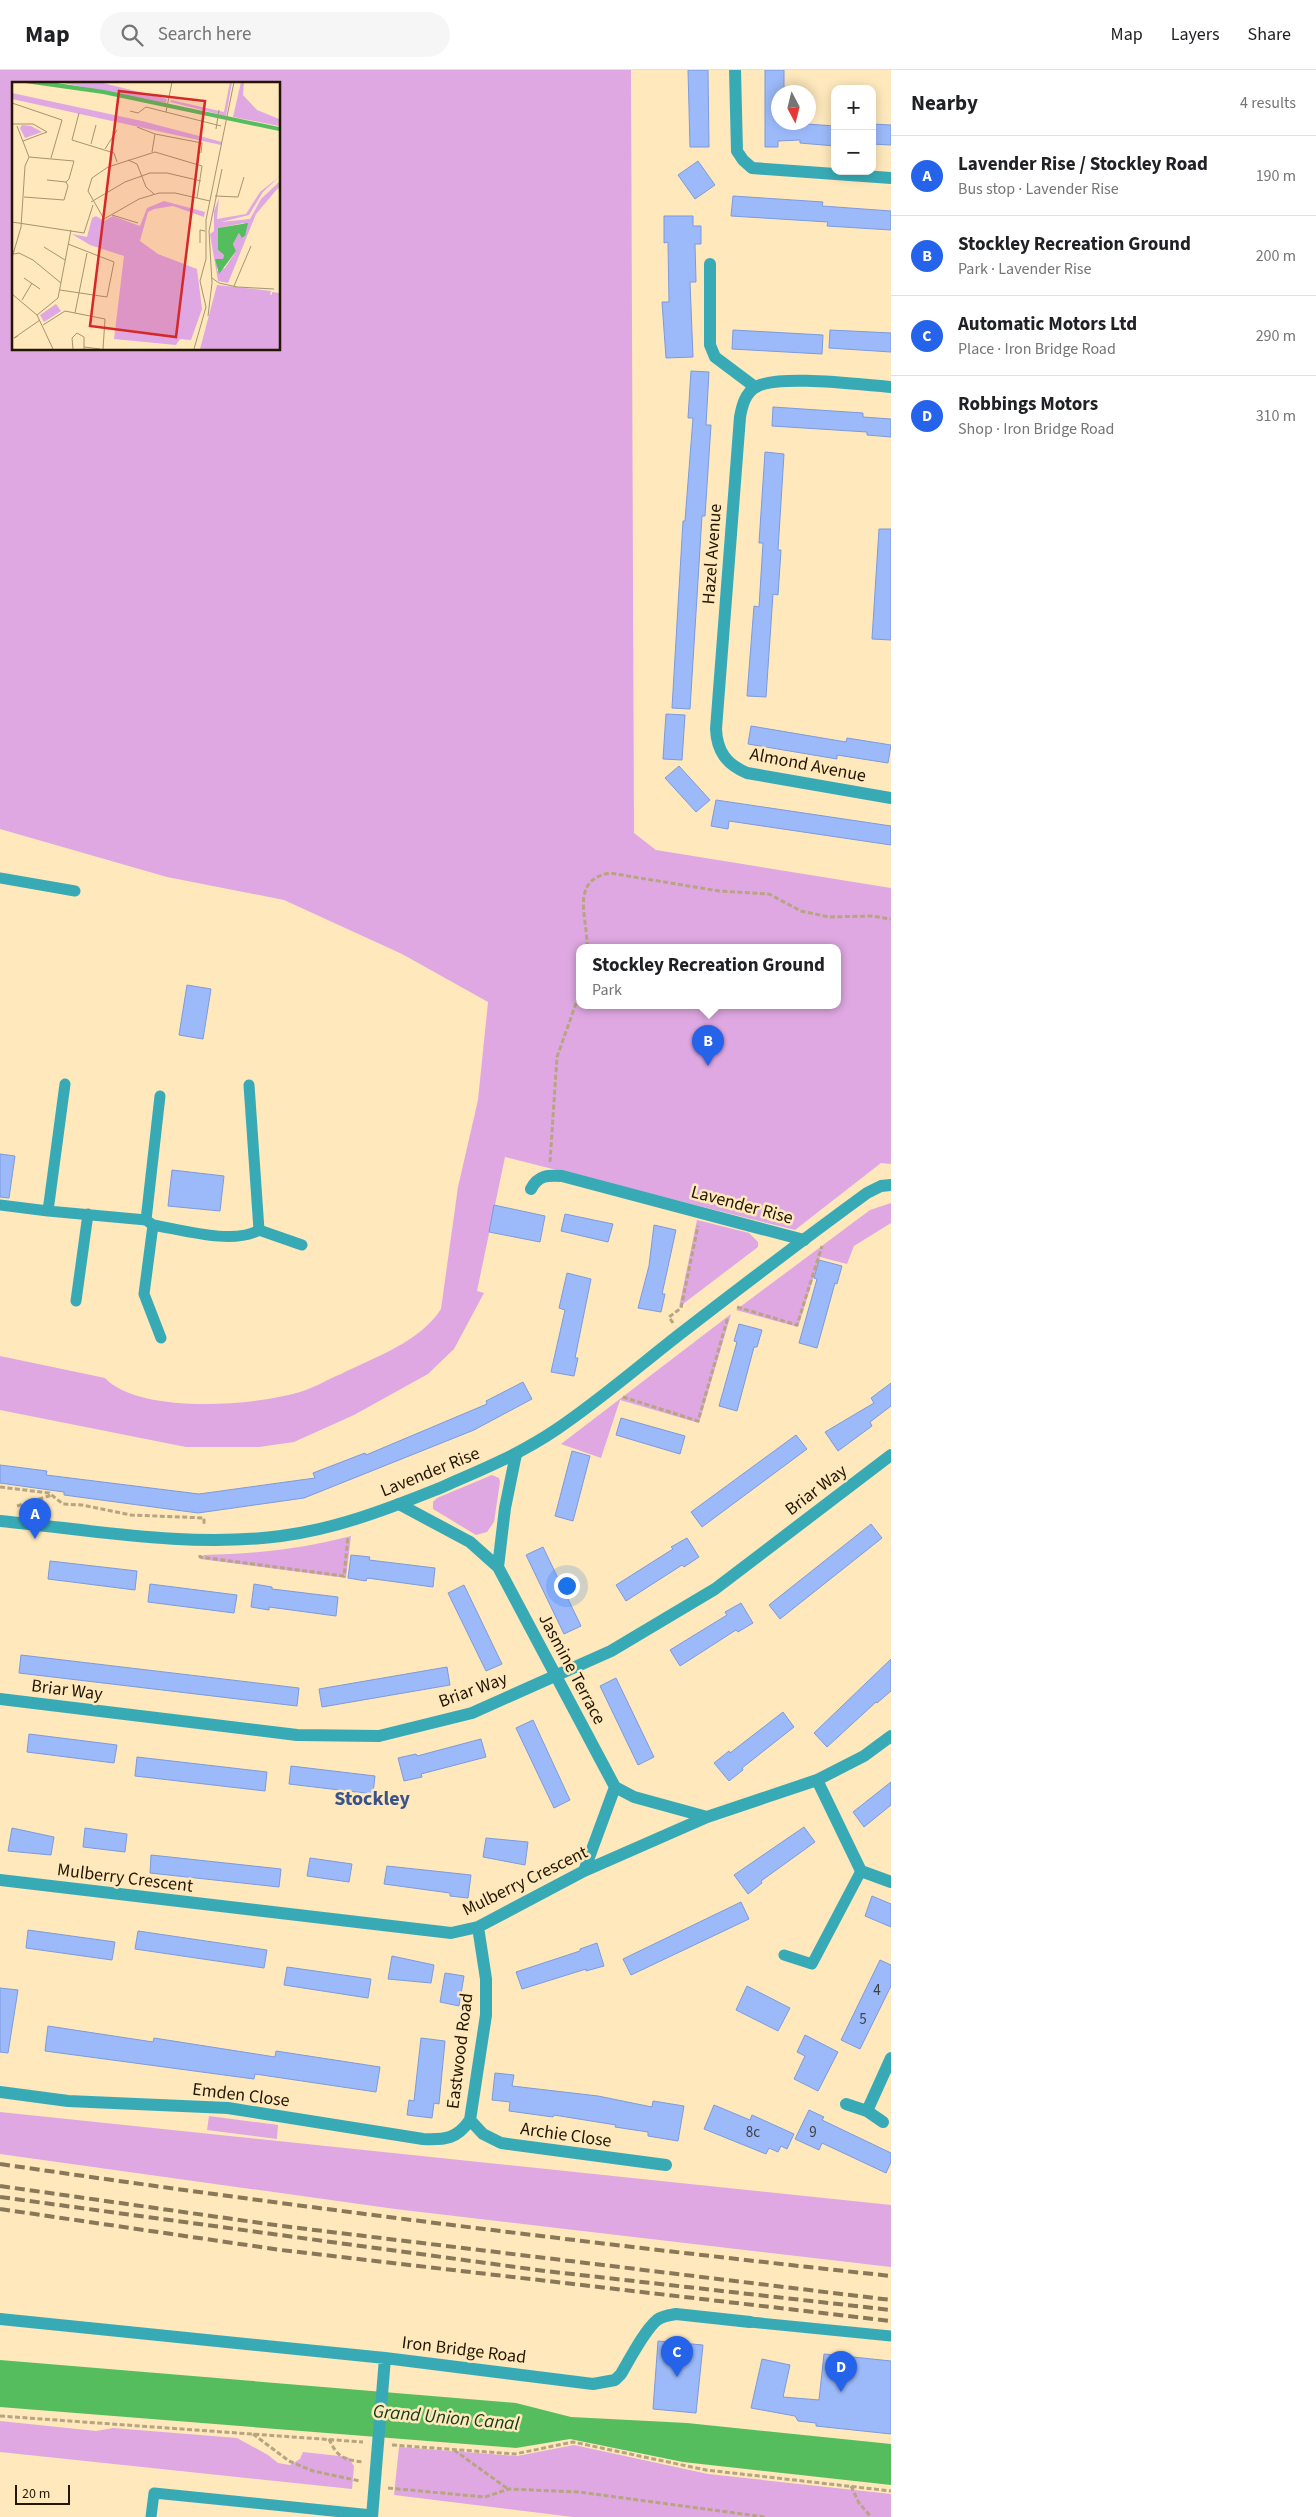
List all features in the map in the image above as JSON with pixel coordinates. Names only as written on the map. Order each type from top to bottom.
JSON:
[{"type":"street","points":[[735,70],[735,139],[737,151],[752,168],[891,178]]},
{"type":"street","points":[[710,264],[708,331],[710,345],[715,357],[756,387],[780,381],[891,387]]},
{"type":"street","name":"Hazel Avenue","points":[[716,729],[740,417],[744,401],[756,387]]},
{"type":"street","name":"Almond Avenue","points":[[716,729],[720,751],[736,768],[747,773],[891,798]]},
{"type":"street","points":[[531,1189],[538,1180],[550,1175]]},
{"type":"street","name":"Lavender Rise","points":[[550,1175],[562,1176],[804,1240]]},
{"type":"street","name":"Lavender Rise","points":[[4,1521],[203,1540],[282,1536],[350,1522],[399,1504],[516,1454],[562,1425],[615,1387],[681,1333],[829,1221],[867,1193],[886,1186]]},
{"type":"street","points":[[498,1567],[505,1508],[516,1454]]},
{"type":"street","name":"Briar Way","points":[[0,1699],[297,1735],[378,1736],[472,1713],[611,1651],[716,1589],[891,1455]]},
{"type":"street","name":"Jasmine Terrace","points":[[399,1504],[470,1542],[498,1567],[615,1787]]},
{"type":"street","name":"Mulberry Crescent","points":[[0,1880],[451,1933],[478,1927],[584,1870],[707,1818],[817,1780],[864,1756],[891,1736]]},
{"type":"street","points":[[817,1780],[860,1871],[891,1882]]},
{"type":"street","points":[[584,1870],[615,1787],[634,1797],[707,1818]]},
{"type":"street","name":"Eastwood Road","points":[[470,2120],[486,2015],[486,1979],[478,1927]]},
{"type":"street","points":[[867,2111],[891,2058]]},
{"type":"street","name":"Emden Close","points":[[0,2092],[68,2101],[228,2108],[423,2139],[447,2138],[462,2132],[470,2120]]},
{"type":"street","points":[[846,2104],[867,2111],[884,2122]]},
{"type":"street","name":"Archie Close","points":[[470,2120],[483,2134],[501,2144],[666,2165]]},
{"type":"street","name":"Iron Bridge Road","points":[[0,2319],[385,2358],[593,2384],[615,2380],[621,2374],[657,2319],[667,2315],[676,2314],[750,2322]]},
{"type":"street","points":[[372,2516],[385,2358]]},
{"type":"lane","points":[[0,878],[76,891]]},
{"type":"lane","points":[[48,1210],[65,1084]]},
{"type":"lane","points":[[249,1085],[259,1230]]},
{"type":"lane","points":[[160,1096],[144,1294],[161,1338]]},
{"type":"lane","points":[[0,1204],[150,1222],[234,1237],[248,1236],[259,1230],[302,1245]]},
{"type":"lane","points":[[76,1301],[88,1214]]},
{"type":"lane","points":[[784,1955],[812,1964],[860,1871]]},
{"type":"lane","name":"Iron Bridge Road","points":[[750,2322],[891,2336]]},
{"type":"lane","points":[[151,2517],[154,2493],[372,2516]]},
{"type":"path","points":[[587,944],[584,889],[592,878],[610,873],[719,891],[769,894],[801,911],[829,917],[871,916],[891,919]]},
{"type":"path","points":[[550,1175],[557,1057],[576,1003]]},
{"type":"path","points":[[681,1333],[669,1317],[681,1308],[701,1213]]},
{"type":"path","points":[[724,1301],[739,1309],[797,1325],[829,1221]]},
{"type":"path","points":[[615,1387],[624,1398],[698,1421],[728,1316],[724,1301]]},
{"type":"path","points":[[0,1487],[52,1495],[64,1504],[82,1505],[131,1515],[204,1518],[200,1557],[344,1576],[350,1522]]},
{"type":"path","points":[[4,1521],[11,1505],[20,1506],[52,1495]]},
{"type":"path","points":[[0,2416],[367,2442]]},
{"type":"path","points":[[253,2434],[289,2461],[313,2471],[350,2477],[374,2486],[485,2497],[509,2489],[631,2497],[765,2517]]},
{"type":"path","points":[[329,2439],[336,2454],[345,2460]]},
{"type":"path","points":[[386,2444],[515,2454],[573,2442],[706,2470],[891,2491]]},
{"type":"path","points":[[454,2450],[509,2489]]},
{"type":"path","points":[[851,2486],[859,2503],[872,2517]]},
{"type":"shaded area","points":[[0,70],[631,70],[634,833],[656,850],[891,888],[891,1164],[881,1163],[795,1230],[505,1157],[477,1291],[484,1293],[454,1349],[428,1374],[354,1415],[294,1442],[259,1447],[186,1447],[0,1410],[0,1356],[105,1378],[122,1390],[144,1398],[200,1404],[258,1400],[308,1389],[382,1355],[421,1331],[441,1309],[458,1187],[478,1100],[488,1002],[402,954],[284,900],[167,877],[0,829]]},
{"type":"shaded area","points":[[891,1203],[891,1223],[854,1246],[847,1264],[820,1257],[798,1327],[736,1310],[870,1210]]},
{"type":"shaded area","points":[[697,1220],[749,1233],[758,1242],[758,1247],[679,1307]]},
{"type":"shaded area","points":[[731,1314],[699,1423],[620,1400],[601,1458],[561,1444]]},
{"type":"shaded area","points":[[492,1475],[499,1478],[500,1482],[494,1522],[487,1532],[476,1535],[433,1509],[433,1502],[437,1498]]},
{"type":"shaded area","points":[[351,1536],[346,1578],[200,1559],[204,1555],[278,1550]]},
{"type":"shaded area","points":[[0,2112],[891,2205],[891,2267],[395,2209],[0,2154]]},
{"type":"shaded area","points":[[209,2116],[278,2125],[277,2139],[207,2130]]},
{"type":"shaded area","points":[[0,2421],[96,2431],[113,2428],[237,2438],[268,2455],[278,2463],[290,2465],[300,2459],[303,2452],[348,2457],[354,2466],[352,2489],[0,2452]]},
{"type":"shaded area","points":[[574,2445],[708,2474],[891,2494],[891,2517],[573,2517],[394,2495],[399,2447],[517,2456]]},
{"type":"water","name":"Grand Union Canal","points":[[0,2360],[516,2403],[571,2417],[687,2423],[891,2444],[891,2485],[683,2462],[570,2439],[516,2448],[0,2407]]},
{"type":"building","points":[[688,70],[708,70],[709,147],[690,147]]},
{"type":"building","points":[[765,70],[784,70],[784,85],[771,85],[771,130],[816,130],[816,125],[831,126],[831,146],[800,143],[800,140],[778,141],[778,147],[765,147]]},
{"type":"building","points":[[876,124],[891,125],[891,145],[876,144]]},
{"type":"building","points":[[698,161],[715,185],[695,199],[678,175]]},
{"type":"building","points":[[733,196],[823,202],[822,206],[891,211],[891,230],[827,226],[828,222],[731,216]]},
{"type":"building","points":[[664,216],[693,216],[693,226],[701,226],[701,244],[695,244],[696,282],[690,282],[693,357],[666,358],[662,302],[669,302],[668,242],[664,243]]},
{"type":"building","points":[[733,330],[823,335],[822,354],[732,349]]},
{"type":"building","points":[[830,330],[891,333],[891,352],[829,348]]},
{"type":"building","points":[[691,371],[709,372],[706,425],[711,425],[705,516],[702,516],[690,709],[672,708],[683,521],[685,521],[693,418],[688,418]]},
{"type":"building","points":[[773,407],[863,413],[863,417],[891,419],[891,437],[867,435],[867,432],[772,426]]},
{"type":"building","points":[[765,452],[784,454],[778,550],[781,550],[778,595],[773,594],[766,697],[747,696],[754,606],[759,607],[763,543],[759,543]]},
{"type":"building","points":[[879,529],[891,529],[891,640],[872,639]]},
{"type":"building","points":[[666,714],[685,715],[682,760],[663,759]]},
{"type":"building","points":[[751,726],[846,742],[847,738],[891,745],[888,763],[837,755],[837,759],[748,744]]},
{"type":"building","points":[[679,766],[710,800],[696,812],[665,778]]},
{"type":"building","points":[[716,800],[891,826],[891,845],[729,821],[728,829],[711,826]]},
{"type":"building","points":[[187,985],[211,989],[203,1039],[179,1035]]},
{"type":"building","points":[[0,1154],[15,1156],[9,1198],[0,1197]]},
{"type":"building","points":[[172,1170],[224,1176],[220,1211],[168,1206]]},
{"type":"building","points":[[494,1205],[545,1216],[540,1242],[489,1232]]},
{"type":"building","points":[[565,1214],[613,1224],[608,1242],[561,1231]]},
{"type":"building","points":[[654,1225],[676,1230],[662,1294],[665,1294],[661,1312],[638,1308],[649,1266]]},
{"type":"building","points":[[819,1260],[842,1266],[837,1284],[835,1283],[817,1348],[799,1343],[817,1279],[814,1278]]},
{"type":"building","points":[[567,1273],[591,1279],[575,1358],[578,1358],[574,1376],[551,1372],[565,1310],[559,1308]]},
{"type":"building","points":[[739,1324],[762,1330],[757,1347],[754,1347],[737,1411],[719,1406],[737,1342],[734,1341]]},
{"type":"building","points":[[523,1382],[532,1399],[474,1430],[304,1498],[198,1513],[64,1495],[64,1492],[0,1483],[0,1465],[47,1471],[46,1475],[199,1494],[315,1478],[313,1473],[365,1453],[366,1455],[487,1404],[486,1401]]},
{"type":"building","points":[[891,1383],[891,1406],[870,1422],[872,1426],[838,1451],[825,1432],[874,1403],[871,1398]]},
{"type":"building","points":[[621,1418],[685,1436],[680,1454],[616,1435]]},
{"type":"building","points":[[796,1435],[807,1449],[702,1527],[691,1512]]},
{"type":"building","points":[[572,1451],[590,1456],[573,1521],[555,1516]]},
{"type":"building","points":[[871,1524],[882,1538],[780,1619],[769,1605]]},
{"type":"building","points":[[687,1538],[699,1557],[684,1567],[682,1565],[626,1601],[616,1585]]},
{"type":"building","points":[[543,1547],[581,1626],[564,1634],[526,1555]]},
{"type":"building","points":[[351,1555],[370,1557],[369,1560],[435,1568],[433,1587],[367,1578],[366,1581],[348,1578]]},
{"type":"building","points":[[50,1561],[137,1571],[135,1590],[48,1579]]},
{"type":"building","points":[[150,1584],[237,1595],[234,1613],[148,1602]]},
{"type":"building","points":[[254,1584],[272,1587],[272,1589],[338,1597],[336,1616],[269,1607],[269,1610],[251,1607]]},
{"type":"building","points":[[464,1585],[502,1664],[486,1671],[448,1593]]},
{"type":"building","points":[[741,1603],[753,1623],[738,1632],[736,1630],[680,1666],[670,1650],[727,1615],[725,1612]]},
{"type":"building","points":[[21,1655],[299,1688],[297,1706],[19,1673]]},
{"type":"building","points":[[891,1659],[891,1691],[876,1702],[827,1747],[814,1733]]},
{"type":"building","points":[[447,1667],[450,1685],[322,1707],[319,1689]]},
{"type":"building","points":[[616,1678],[654,1757],[638,1765],[600,1686]]},
{"type":"building","points":[[783,1712],[794,1727],[742,1768],[743,1770],[729,1781],[714,1763]]},
{"type":"building","points":[[533,1720],[570,1800],[554,1808],[516,1728]]},
{"type":"building","points":[[29,1734],[117,1745],[114,1763],[27,1752]]},
{"type":"building","points":[[481,1739],[486,1757],[421,1774],[422,1777],[404,1781],[398,1758],[416,1754],[417,1756]]},
{"type":"building","points":[[137,1757],[267,1772],[265,1791],[135,1776]]},
{"type":"building","points":[[291,1766],[375,1776],[373,1794],[289,1784]]},
{"type":"building","points":[[891,1782],[891,1805],[864,1827],[853,1812]]},
{"type":"building","points":[[804,1827],[815,1842],[761,1881],[762,1883],[748,1894],[734,1875]]},
{"type":"building","points":[[12,1828],[54,1837],[51,1855],[8,1851]]},
{"type":"building","points":[[85,1828],[127,1834],[125,1852],[83,1847]]},
{"type":"building","points":[[486,1838],[528,1842],[525,1865],[483,1857]]},
{"type":"building","points":[[151,1855],[281,1869],[279,1887],[150,1873]]},
{"type":"building","points":[[310,1858],[352,1864],[349,1882],[307,1876]]},
{"type":"building","points":[[387,1866],[471,1875],[468,1898],[450,1896],[450,1893],[384,1884]]},
{"type":"building","points":[[872,1896],[891,1904],[891,1927],[865,1916]]},
{"type":"building","points":[[741,1902],[749,1919],[631,1975],[623,1959]]},
{"type":"building","points":[[28,1930],[115,1942],[112,1960],[26,1948]]},
{"type":"building","points":[[138,1931],[267,1950],[264,1968],[135,1949]]},
{"type":"building","points":[[597,1943],[604,1966],[586,1971],[586,1969],[522,1989],[516,1972],[580,1951],[580,1949]]},
{"type":"building","points":[[392,1956],[434,1965],[431,1983],[388,1979]]},
{"type":"building","points":[[880,1960],[891,1965],[891,1986],[860,2049],[841,2040]]},
{"type":"building","points":[[287,1967],[371,1979],[368,1998],[284,1985]]},
{"type":"building","points":[[445,1973],[464,1976],[459,2006],[440,2002]]},
{"type":"building","points":[[747,1986],[790,2008],[778,2031],[736,2010]]},
{"type":"building","points":[[0,1988],[18,1990],[8,2053],[0,2052]]},
{"type":"building","points":[[48,2026],[153,2042],[154,2038],[275,2057],[276,2051],[380,2067],[376,2092],[255,2074],[254,2079],[45,2051]]},
{"type":"building","points":[[805,2035],[838,2052],[818,2091],[794,2079],[805,2056],[797,2052]]},
{"type":"building","points":[[421,2038],[445,2041],[439,2104],[434,2103],[432,2118],[407,2115],[409,2100],[414,2101]]},
{"type":"building","points":[[495,2073],[514,2075],[512,2086],[598,2096],[652,2107],[653,2101],[684,2106],[678,2141],[648,2136],[648,2132],[615,2127],[616,2125],[554,2115],[553,2117],[509,2111],[510,2102],[492,2100]]},
{"type":"building","points":[[714,2105],[750,2120],[752,2115],[794,2134],[787,2149],[781,2146],[778,2152],[769,2148],[766,2154],[704,2129]]},
{"type":"building","points":[[809,2110],[824,2117],[822,2120],[891,2153],[891,2162],[886,2173],[822,2143],[819,2150],[795,2139]]},
{"type":"building","points":[[658,2341],[703,2345],[696,2413],[653,2409]]},
{"type":"building","points":[[824,2354],[891,2361],[891,2434],[816,2426],[816,2423],[798,2421],[795,2416],[751,2408],[762,2359],[790,2365],[783,2397],[819,2400]]},
{"type":"railway","points":[[0,2164],[445,2224],[891,2276]]},
{"type":"railway","points":[[0,2186],[282,2226],[891,2300]]},
{"type":"railway","points":[[0,2197],[545,2271],[891,2310]]},
{"type":"railway","points":[[0,2209],[281,2250],[891,2321]]},
{"type":"place","name":"Stockley Recreation Ground","points":[[708,1066]]},
{"type":"place","name":"Lavender Rise / Stockley Road","points":[[35,1539]]},
{"type":"place","name":"Automatic Motors Ltd","points":[[677,2377]]},
{"type":"place","name":"Robbings Motors","points":[[841,2392]]},
{"type":"district","name":"Stockley","points":[[372,1799]]}]
